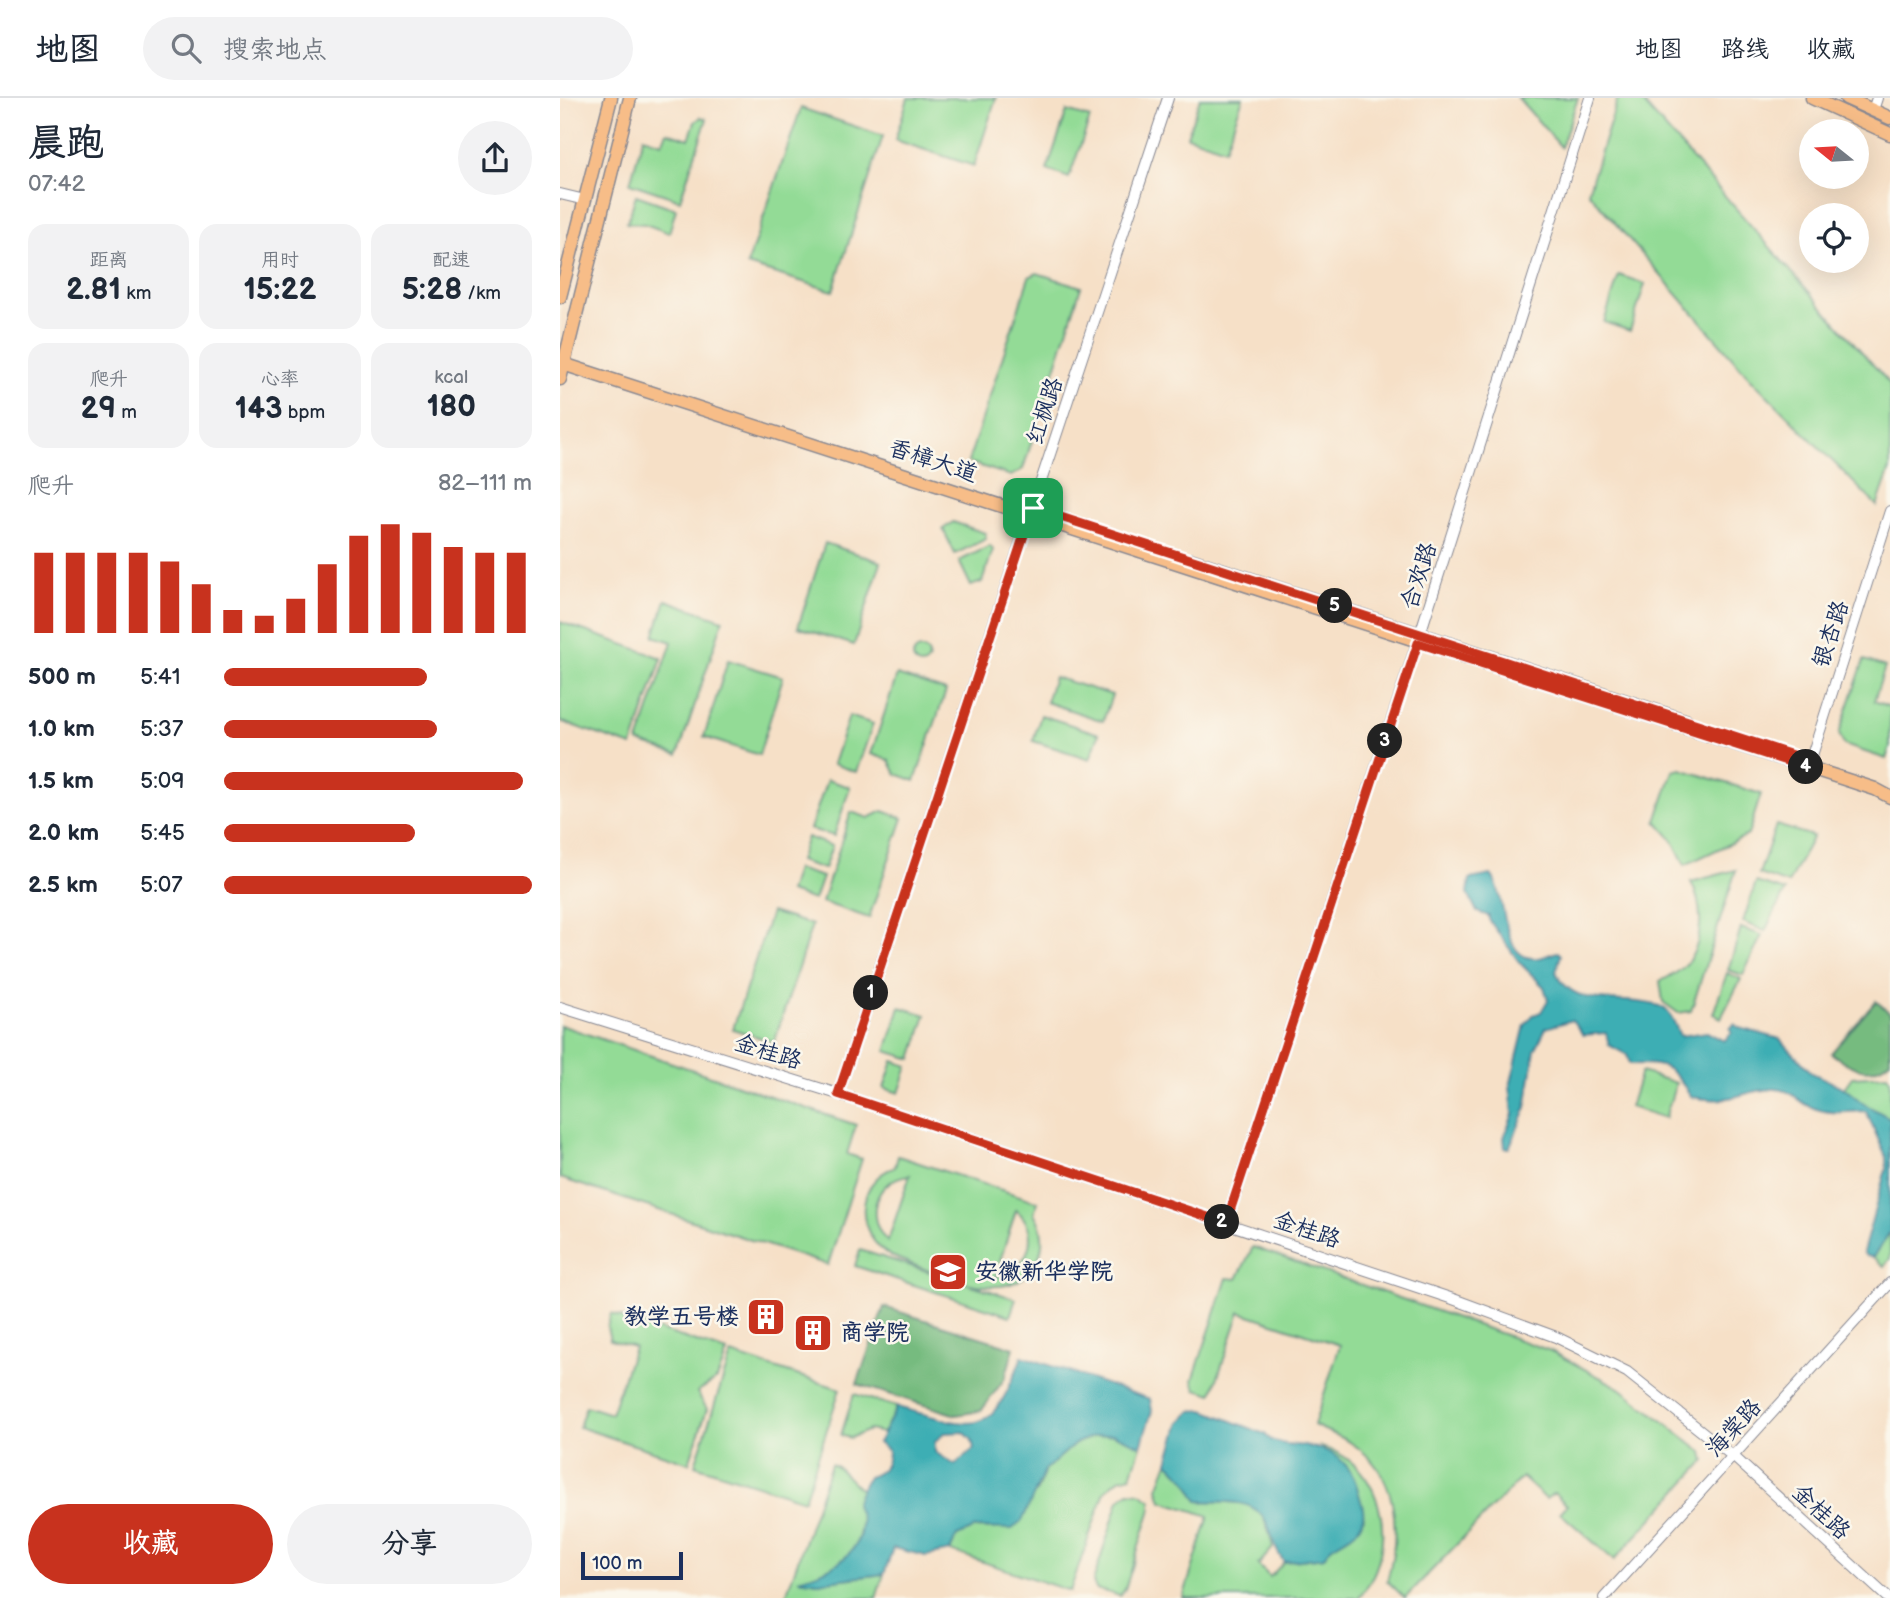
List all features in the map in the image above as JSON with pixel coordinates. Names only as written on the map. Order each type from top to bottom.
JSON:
[{"type":"main road","points":[[560,297],[611,98]]},
{"type":"main road","points":[[560,379],[562,359],[630,98]]},
{"type":"main road","points":[[1812,98],[1890,134]]},
{"type":"main road","points":[[1846,98],[1875,104],[1890,118]]},
{"type":"main road","name":"香樟大道","points":[[562,359],[1890,788]]},
{"type":"main road","name":"香樟大道","points":[[1810,764],[1890,797]]},
{"type":"street","name":"红枫路","points":[[838,1094],[1168,98]]},
{"type":"street","name":"合欢路","points":[[1226,1223],[1419,638],[1590,98]]},
{"type":"street","points":[[560,194],[584,200]]},
{"type":"street","name":"银杏路","points":[[1810,764],[1890,511]]},
{"type":"street","name":"金桂路","points":[[560,1007],[838,1094],[1226,1223],[1556,1337],[1627,1372],[1734,1457],[1888,1598]]},
{"type":"street","name":"海棠路","points":[[1604,1598],[1890,1283]]},
{"type":"green space","points":[[908,98],[996,98],[974,166],[895,140]]},
{"type":"green space","points":[[1200,98],[1243,98],[1225,149],[1187,136]]},
{"type":"green space","points":[[1518,98],[1578,98],[1561,147]]},
{"type":"green space","points":[[1618,98],[1639,98],[1890,384],[1890,469],[1877,506],[1750,378],[1588,192]]},
{"type":"green space","points":[[801,108],[883,136],[833,291],[747,265]]},
{"type":"green space","points":[[1067,111],[1090,118],[1069,178],[1047,170]]},
{"type":"green space","points":[[701,117],[707,119],[680,200],[630,183],[643,137],[662,143],[667,132],[689,139],[695,122]]},
{"type":"green space","points":[[636,195],[676,209],[669,233],[645,224],[627,223]]},
{"type":"green space","points":[[1037,273],[1081,287],[1023,469],[1011,476],[968,462],[1029,277]]},
{"type":"green space","points":[[1619,275],[1645,284],[1630,331],[1604,322]]},
{"type":"green space","points":[[953,522],[985,533],[986,539],[955,554],[943,529]]},
{"type":"green space","points":[[825,543],[881,562],[854,645],[798,627]]},
{"type":"green space","points":[[990,546],[993,550],[982,582],[971,586],[959,561]]},
{"type":"green space","points":[[666,600],[723,620],[678,755],[638,742],[672,642],[654,636]]},
{"type":"green space","points":[[560,622],[662,658],[632,746],[560,721]]},
{"type":"green space","points":[[918,649],[924,649],[929,657],[927,663],[918,665],[913,660],[913,654]]},
{"type":"green space","points":[[728,660],[783,677],[759,755],[704,737]]},
{"type":"green space","points":[[1864,660],[1885,667],[1874,701],[1890,707],[1890,746],[1886,759],[1844,745],[1839,734]]},
{"type":"green space","points":[[897,675],[946,691],[915,781],[896,774],[889,760],[871,754]]},
{"type":"green space","points":[[1054,677],[1112,695],[1103,721],[1046,702]]},
{"type":"green space","points":[[1041,715],[1099,734],[1090,759],[1033,741]]},
{"type":"green space","points":[[849,716],[873,724],[856,772],[833,764]]},
{"type":"green space","points":[[1681,769],[1761,794],[1748,835],[1685,865],[1672,839],[1656,821],[1673,771]]},
{"type":"green space","points":[[827,780],[850,787],[834,836],[810,829]]},
{"type":"green space","points":[[883,811],[903,818],[869,918],[822,902],[851,812],[869,818]]},
{"type":"green space","points":[[1776,825],[1813,836],[1788,884],[1759,874]]},
{"type":"green space","points":[[807,837],[832,846],[824,869],[799,861]]},
{"type":"green space","points":[[796,869],[822,877],[814,900],[789,892]]},
{"type":"green space","points":[[1736,870],[1691,1011],[1678,1013],[1663,1002],[1660,981],[1678,972],[1688,962],[1698,940],[1700,916],[1691,882]]},
{"type":"green space","points":[[1756,882],[1785,891],[1765,931],[1743,922]]},
{"type":"green space","points":[[771,912],[812,925],[774,1042],[733,1029]]},
{"type":"green space","points":[[1741,928],[1762,935],[1743,975],[1728,970]]},
{"type":"green space","points":[[1727,973],[1741,979],[1721,1018],[1713,1014]]},
{"type":"green space","points":[[1876,1001],[1890,1013],[1890,1060],[1875,1069],[1860,1069],[1831,1053]]},
{"type":"green space","points":[[900,1007],[926,1015],[912,1059],[886,1051]]},
{"type":"green space","points":[[560,1025],[856,1125],[847,1154],[862,1159],[828,1265],[560,1178]]},
{"type":"green space","points":[[893,1061],[908,1066],[899,1093],[884,1088]]},
{"type":"green space","points":[[1641,1072],[1676,1083],[1665,1118],[1630,1107]]},
{"type":"green space","points":[[1887,1075],[1890,1080],[1890,1118],[1863,1104],[1844,1088],[1852,1077]]},
{"type":"green space","points":[[898,1156],[1038,1202],[1034,1213],[1041,1230],[1042,1242],[1038,1259],[1026,1276],[1010,1284],[970,1284],[891,1256],[879,1247],[865,1223],[866,1196],[881,1174],[895,1167]],"holes":[[[910,1175],[888,1241],[888,1242],[876,1222],[876,1201],[888,1183]],[[1016,1210],[1029,1229],[1028,1250],[1016,1268],[995,1277]]]},
{"type":"green space","points":[[1890,1232],[1890,1259],[1884,1266],[1873,1257]]},
{"type":"green space","points":[[1253,1247],[1551,1351],[1620,1388],[1703,1452],[1705,1461],[1614,1560],[1560,1513],[1567,1505],[1554,1493],[1546,1499],[1522,1477],[1405,1598],[1387,1581],[1395,1523],[1387,1486],[1378,1469],[1365,1454],[1348,1441],[1314,1425],[1340,1345],[1240,1312],[1212,1394],[1196,1389],[1193,1380],[1227,1278],[1237,1279]]},
{"type":"green space","points":[[860,1250],[1016,1299],[1010,1316],[855,1266]]},
{"type":"green space","points":[[884,1307],[1014,1348],[1005,1378],[981,1411],[956,1415],[857,1384]]},
{"type":"green space","points":[[611,1314],[727,1352],[717,1379],[697,1392],[707,1409],[689,1463],[579,1427],[586,1406],[611,1414],[634,1347],[610,1340],[607,1327]]},
{"type":"green space","points":[[731,1354],[840,1389],[804,1500],[695,1465]]},
{"type":"green space","points":[[854,1394],[897,1407],[883,1433],[869,1430],[850,1438],[841,1435]]},
{"type":"green space","points":[[1113,1434],[1141,1446],[1131,1476],[1119,1479],[1105,1491],[1070,1591],[950,1551],[957,1536],[976,1528],[993,1529],[1037,1491],[1045,1470],[1076,1443],[1094,1436]]},
{"type":"green space","points":[[1321,1447],[1343,1456],[1360,1471],[1373,1490],[1380,1511],[1380,1557],[1371,1579],[1358,1598],[1183,1598],[1209,1516],[1162,1501],[1158,1488],[1168,1462],[1185,1479],[1198,1501],[1240,1503],[1257,1510],[1269,1530],[1273,1548],[1258,1565],[1270,1577],[1284,1562],[1324,1557],[1327,1550],[1364,1518],[1354,1478]]},
{"type":"green space","points":[[831,1464],[862,1490],[859,1503],[859,1535],[849,1554],[841,1561],[801,1579],[818,1582],[884,1574],[876,1598],[785,1598]]},
{"type":"green space","points":[[1129,1492],[1140,1493],[1151,1500],[1151,1509],[1125,1589],[1120,1596],[1096,1589],[1093,1582],[1119,1500]]},
{"type":"water","points":[[1491,875],[1500,897],[1510,939],[1516,949],[1525,956],[1537,958],[1558,952],[1561,955],[1556,972],[1564,984],[1575,992],[1601,1000],[1659,1006],[1670,1014],[1680,1036],[1707,1032],[1724,1041],[1732,1032],[1730,1029],[1734,1024],[1780,1039],[1812,1073],[1844,1088],[1864,1104],[1890,1118],[1890,1232],[1873,1257],[1866,1256],[1863,1252],[1886,1169],[1886,1157],[1866,1111],[1818,1110],[1779,1089],[1761,1090],[1726,1099],[1692,1097],[1667,1068],[1630,1064],[1627,1055],[1609,1045],[1606,1033],[1583,1035],[1572,1020],[1546,1028],[1535,1050],[1526,1109],[1509,1148],[1505,1148],[1504,1137],[1513,1114],[1510,1086],[1525,1025],[1533,1015],[1541,1012],[1548,1000],[1544,987],[1520,963],[1489,920],[1489,916],[1477,912],[1468,893],[1470,879]]},
{"type":"water","points":[[1022,1356],[1150,1399],[1152,1411],[1141,1446],[1113,1434],[1094,1436],[1076,1443],[1045,1470],[1022,1521],[1012,1529],[976,1528],[957,1536],[950,1551],[926,1556],[893,1548],[884,1574],[818,1582],[798,1579],[831,1567],[842,1560],[856,1543],[861,1519],[857,1500],[868,1477],[880,1471],[887,1461],[888,1451],[878,1443],[897,1407],[946,1420],[978,1422],[1000,1403]],"holes":[[[964,1432],[972,1440],[974,1449],[955,1465],[935,1452],[935,1442],[944,1433]]]},
{"type":"water","points":[[1204,1410],[1265,1434],[1272,1440],[1324,1450],[1338,1457],[1349,1470],[1358,1490],[1363,1513],[1359,1527],[1332,1547],[1324,1557],[1284,1562],[1264,1518],[1257,1511],[1240,1503],[1198,1501],[1185,1479],[1168,1462],[1180,1422],[1191,1411]]},
{"type":"place","name":"安徽新华学院","points":[[948,1272]]},
{"type":"place","name":"教学五号楼","points":[[766,1317]]},
{"type":"place","name":"商学院","points":[[813,1333]]},
{"type":"route","points":[[1033,508],[1811,761],[1808,768],[1418,643],[1226,1223],[838,1094],[1033,508]]}]
